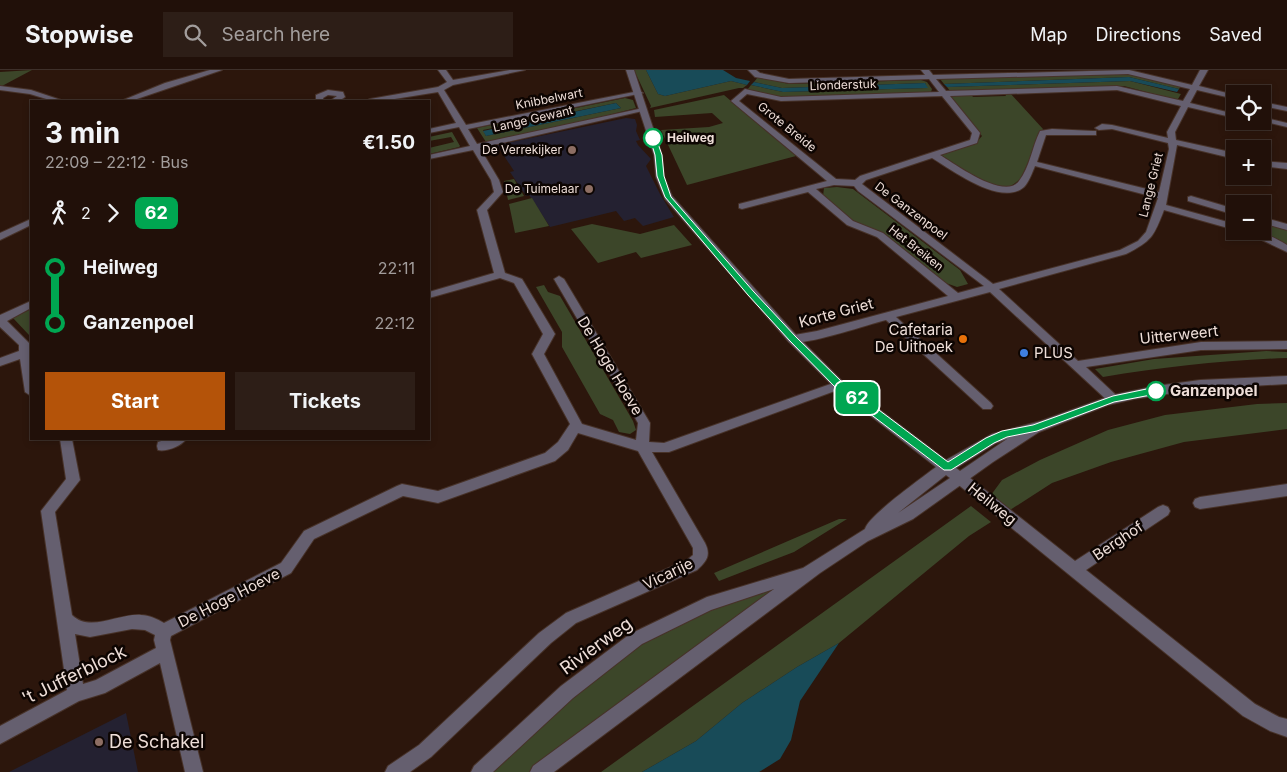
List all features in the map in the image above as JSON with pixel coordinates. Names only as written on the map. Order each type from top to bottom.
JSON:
[{"type":"street","points":[[128,100],[168,85],[218,70]]},
{"type":"street","points":[[442,70],[451,83]]},
{"type":"street","points":[[376,100],[440,89],[451,83],[521,70]]},
{"type":"street","name":"Heilweg","points":[[630,70],[658,155],[660,176],[668,197],[793,339],[839,385],[947,467],[1249,710],[1276,725],[1287,728]]},
{"type":"street","points":[[752,70],[758,75],[789,81],[928,74],[1128,72],[1226,95]]},
{"type":"street","name":"Lange Griet","points":[[991,287],[1123,252],[1141,243],[1150,233],[1162,201],[1173,148],[1172,132],[1204,70]]},
{"type":"street","name":"De Ganzenpoel","points":[[928,74],[976,133],[974,141],[968,145],[863,178],[857,183],[862,190],[991,287],[1113,399]]},
{"type":"street","points":[[0,88],[31,92],[57,100]]},
{"type":"street","name":"Lionderstuk","points":[[744,90],[781,99],[1117,88],[1226,114]]},
{"type":"street","points":[[440,89],[495,180],[499,192],[482,210],[500,275]]},
{"type":"street","name":"Grote Breide","points":[[744,90],[735,101],[834,182]]},
{"type":"street","points":[[319,100],[318,98],[323,94],[332,92],[340,94],[341,97],[336,100]]},
{"type":"street","name":"Knibbelwart","points":[[430,131],[639,93]]},
{"type":"street","points":[[1271,106],[1287,109]]},
{"type":"street","name":"Lange Gewant","points":[[430,157],[643,110]]},
{"type":"street","points":[[1271,121],[1287,125]]},
{"type":"street","points":[[934,155],[992,189],[1003,191],[1013,190],[1021,185],[1032,163],[1039,135],[1052,131],[1096,131],[1102,126],[1112,126],[1226,154]]},
{"type":"street","points":[[1032,163],[1162,201],[1226,224]]},
{"type":"street","points":[[1271,164],[1287,166]]},
{"type":"street","points":[[742,206],[834,182],[857,183]]},
{"type":"street","name":"Het Breiken","points":[[810,188],[857,227],[880,235],[956,296]]},
{"type":"street","points":[[1191,199],[1226,209]]},
{"type":"street","points":[[0,237],[30,222]]},
{"type":"street","points":[[1271,223],[1287,227]]},
{"type":"street","points":[[1271,240],[1287,249]]},
{"type":"street","points":[[430,295],[500,275],[518,281],[549,334],[538,354],[576,424],[575,427],[642,447],[664,448],[839,385]]},
{"type":"street","name":"De Hoge Hoeve","points":[[559,279],[644,423],[642,447]]},
{"type":"street","name":"Korte Griet","points":[[793,339],[991,287]]},
{"type":"street","points":[[30,305],[0,321],[27,346],[30,380]]},
{"type":"street","name":"Korte Griet","points":[[887,315],[987,406]]},
{"type":"street","name":"Uitterweert","points":[[1076,365],[1201,346],[1287,345]]},
{"type":"street","points":[[0,362],[27,346]]},
{"type":"street","name":"Rivierweg","points":[[863,537],[904,499],[947,467],[990,440],[1006,434],[1034,429],[1113,399],[1156,391],[1233,382],[1287,380]]},
{"type":"street","name":"De Hoge Hoeve","points":[[164,631],[286,568],[309,535],[402,490],[438,497],[550,457],[563,446],[575,427]]},
{"type":"street","name":"Rivierweg","points":[[539,772],[815,568],[863,537],[908,515],[1034,429]]},
{"type":"street","points":[[66,440],[73,480],[48,511],[76,694]]},
{"type":"street","points":[[163,446],[178,440]]},
{"type":"street","name":"Vicarije","points":[[394,772],[425,751],[546,638],[571,618],[680,571],[702,558],[700,547],[642,447]]},
{"type":"street","points":[[1200,503],[1283,493]]},
{"type":"street","name":"Berghof","points":[[1074,570],[1162,511]]},
{"type":"street","name":"Rivierweg","points":[[480,772],[567,692],[636,639],[707,604],[815,568]]},
{"type":"street","points":[[64,618],[68,624],[76,628],[110,628],[132,622],[142,622],[164,631],[162,640],[194,772]]},
{"type":"street","name":"'t Jufferblock","points":[[0,735],[76,694],[99,687],[165,652]]},
{"type":"shaded area","points":[[626,118],[635,119],[636,131],[640,140],[636,141],[651,159],[646,166],[674,217],[643,226],[635,218],[624,221],[616,211],[550,227],[529,195],[526,196],[510,172],[514,171],[497,145]]},
{"type":"shaded area","name":"De Schakel","points":[[126,713],[138,772],[9,772]]},
{"type":"green space","points":[[32,70],[2,86],[0,86],[0,72]]},
{"type":"green space","points":[[634,70],[646,70],[658,94],[665,96],[731,81],[747,85],[743,88],[650,108],[651,106]]},
{"type":"green space","points":[[1126,73],[1181,86],[1179,89],[1129,77],[944,84],[940,79]]},
{"type":"green space","points":[[758,77],[789,84],[921,80],[927,82],[932,89],[931,92],[782,97],[747,90],[751,85],[783,92],[927,88],[925,83],[782,88],[754,82]]},
{"type":"green space","points":[[1130,81],[1181,94],[1178,99],[1173,99],[1124,86],[950,91],[947,87]]},
{"type":"green space","points":[[970,93],[973,97],[1006,96],[1005,94],[1010,93],[1043,129],[1021,178],[1009,187],[1004,188],[990,185],[941,155],[975,144],[982,136],[950,96],[950,94]]},
{"type":"green space","points":[[724,95],[796,156],[687,185],[661,130],[709,127],[723,123],[712,113],[655,117],[654,110]]},
{"type":"green space","points":[[625,98],[633,100],[636,108],[565,126],[486,142],[477,128]],"holes":[[[616,103],[621,108],[486,136],[483,130]]]},
{"type":"green space","points":[[452,132],[460,146],[430,154],[430,148],[454,142],[451,137],[430,141],[430,137]]},
{"type":"green space","points":[[514,179],[524,196],[508,200],[504,181]]},
{"type":"green space","points":[[824,188],[853,189],[960,270],[968,284],[957,287],[943,282],[877,230],[858,226],[823,196]]},
{"type":"green space","points":[[532,198],[549,226],[515,233],[509,204]]},
{"type":"green space","points":[[592,224],[640,234],[674,225],[692,245],[641,258],[636,252],[598,263],[571,229]]},
{"type":"green space","points":[[1271,225],[1287,230],[1287,246],[1271,237]]},
{"type":"green space","points":[[544,285],[548,292],[560,296],[633,421],[636,430],[630,434],[619,432],[613,420],[600,414],[562,347],[562,332],[536,287]]},
{"type":"green space","points":[[30,310],[30,334],[29,335],[13,318]]},
{"type":"green space","points":[[1266,351],[1287,352],[1287,358],[1195,364],[1103,377],[1095,369],[1154,359]]},
{"type":"green space","points":[[1287,403],[1287,429],[1184,442],[1111,462],[1052,483],[1010,510],[991,495],[1002,480],[1040,460],[1108,430],[1165,415],[1257,404]]},
{"type":"green space","points":[[971,506],[991,522],[969,536],[839,643],[797,667],[742,703],[696,741],[642,772],[601,772]]},
{"type":"green space","points":[[839,519],[847,519],[794,552],[719,581],[714,573]]},
{"type":"green space","points":[[803,576],[533,772],[486,772],[639,641],[708,608]]},
{"type":"water","points":[[646,70],[723,70],[736,78],[750,81],[747,85],[731,81],[665,96],[658,94]]},
{"type":"water","points":[[1129,77],[1179,89],[1177,92],[1130,81],[947,87],[944,84]]},
{"type":"water","points":[[754,82],[782,88],[925,83],[928,88],[783,92],[751,85]]},
{"type":"water","points":[[616,103],[621,108],[486,136],[483,131]]},
{"type":"water","points":[[839,643],[800,701],[791,740],[780,759],[759,772],[642,772],[696,741],[742,703],[797,667]]},
{"type":"bus line","name":"62","points":[[653,138],[658,155],[660,176],[668,197],[751,294],[839,385],[947,467],[990,440],[1006,434],[1034,429],[1113,399],[1156,391]]},
{"type":"place","name":"Heilweg","points":[[653,138]]},
{"type":"place","name":"De Verrekijker","points":[[572,150]]},
{"type":"place","name":"De Tuimelaar","points":[[589,189]]},
{"type":"place","name":"Cafetaria De Uithoek","points":[[963,339]]},
{"type":"place","name":"PLUS","points":[[1024,353]]},
{"type":"place","name":"Ganzenpoel","points":[[1156,391]]},
{"type":"place","name":"De Schakel","points":[[99,742]]}]
